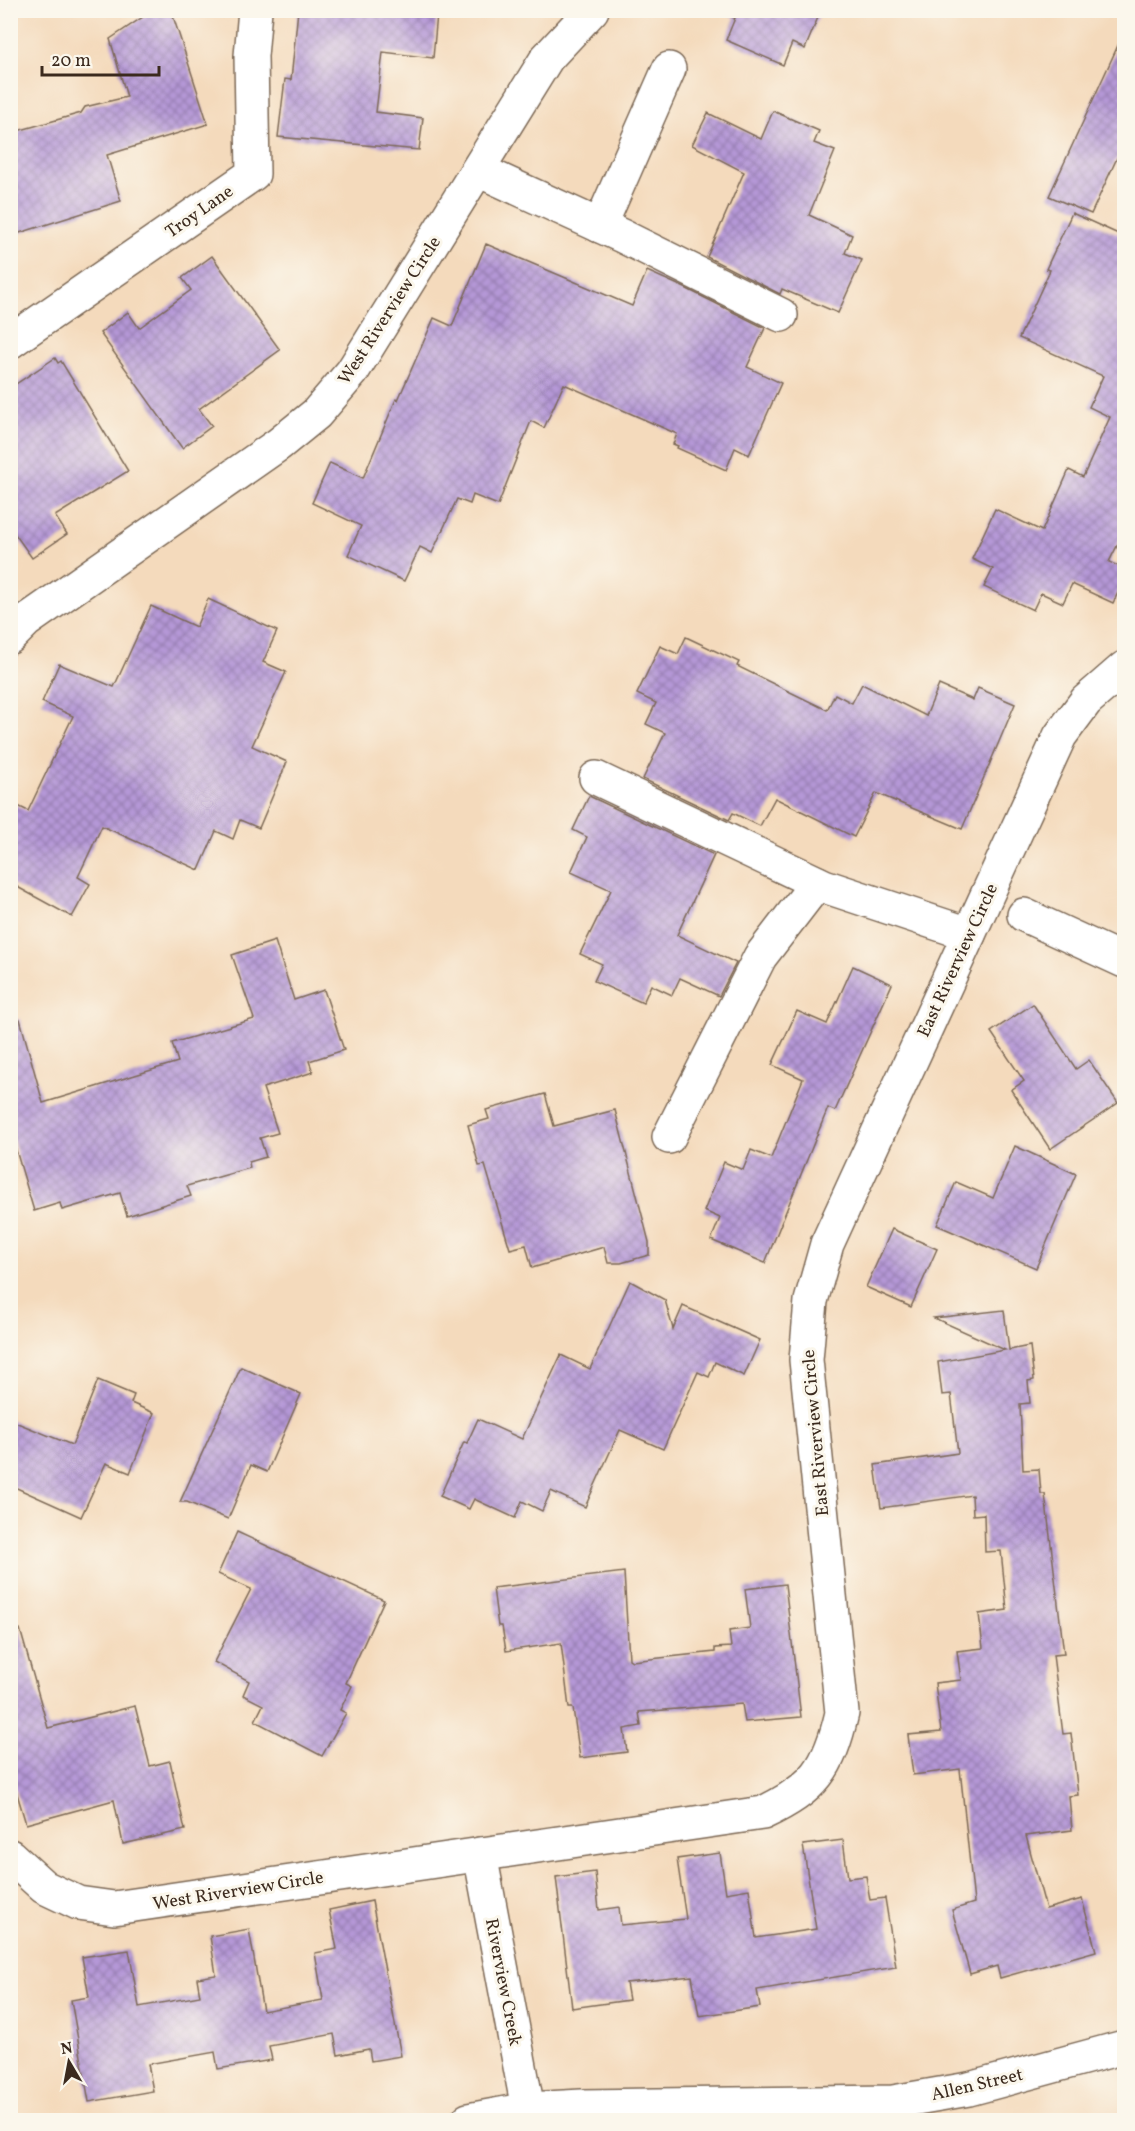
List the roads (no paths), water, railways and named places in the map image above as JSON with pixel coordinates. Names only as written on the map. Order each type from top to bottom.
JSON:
[{"type":"street","name":"Troy Lane","points":[[10,342],[253,174],[251,56],[255,10]]},
{"type":"street","name":"West Riverview Circle","points":[[10,637],[26,621],[279,444],[315,414],[352,372],[548,58],[592,10]]},
{"type":"street","points":[[600,226],[669,69]]},
{"type":"street","points":[[478,170],[600,226],[781,315]]},
{"type":"street","name":"East Riverview Circle","points":[[480,1854],[762,1813],[794,1798],[818,1775],[834,1747],[842,1713],[806,1360],[811,1300],[827,1244],[1060,736],[1086,701],[1125,668]]},
{"type":"street","points":[[597,778],[817,883],[969,934]]},
{"type":"street","points":[[669,1137],[760,957],[817,883]]},
{"type":"street","points":[[1024,915],[1125,961]]},
{"type":"street","name":"West Riverview Circle","points":[[10,1856],[44,1887],[78,1903],[114,1908],[480,1854]]},
{"type":"street","name":"Riverview Creek","points":[[480,1854],[528,2109]]},
{"type":"street","name":"Allen Street","points":[[468,2121],[528,2109],[893,2102],[969,2088],[1125,2047]]}]
